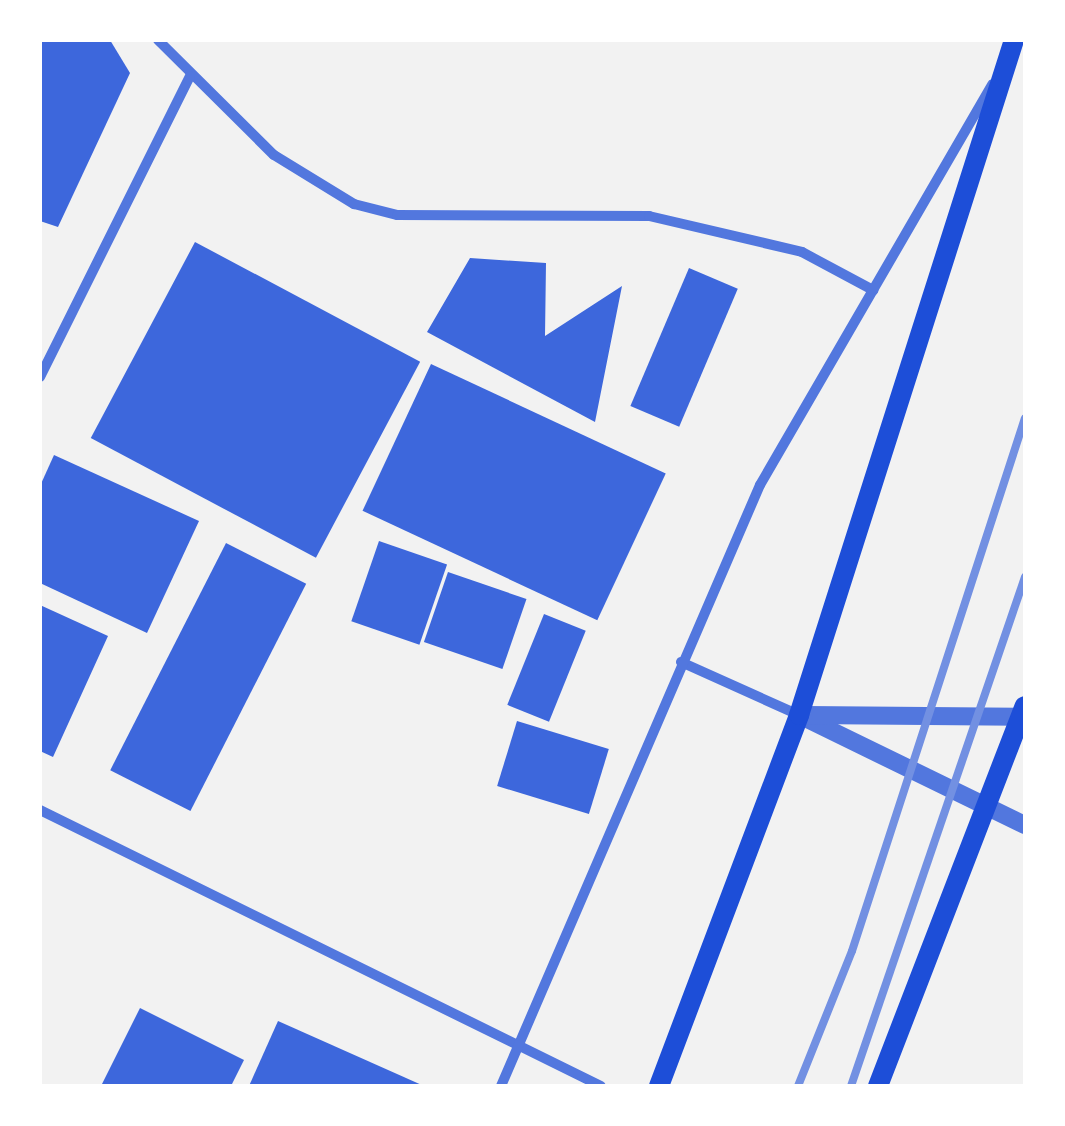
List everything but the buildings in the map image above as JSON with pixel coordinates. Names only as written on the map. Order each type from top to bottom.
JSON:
[{"type":"main road","points":[[659,1086],[799,715],[1012,47]]},
{"type":"main road","points":[[878,1086],[1024,713]]},
{"type":"street","points":[[158,40],[190,76],[314,188],[354,204],[398,215],[649,216],[802,252],[874,290]]},
{"type":"street","points":[[501,1086],[760,486],[1012,47]]},
{"type":"street","points":[[40,377],[190,76]]},
{"type":"street","points":[[682,662],[799,715],[984,812],[1025,825]]},
{"type":"street","points":[[799,715],[1024,713]]},
{"type":"street","points":[[40,810],[516,1048],[601,1086]]},
{"type":"railway","points":[[798,1086],[852,951],[1025,418]]},
{"type":"railway","points":[[851,1086],[1025,577]]}]
